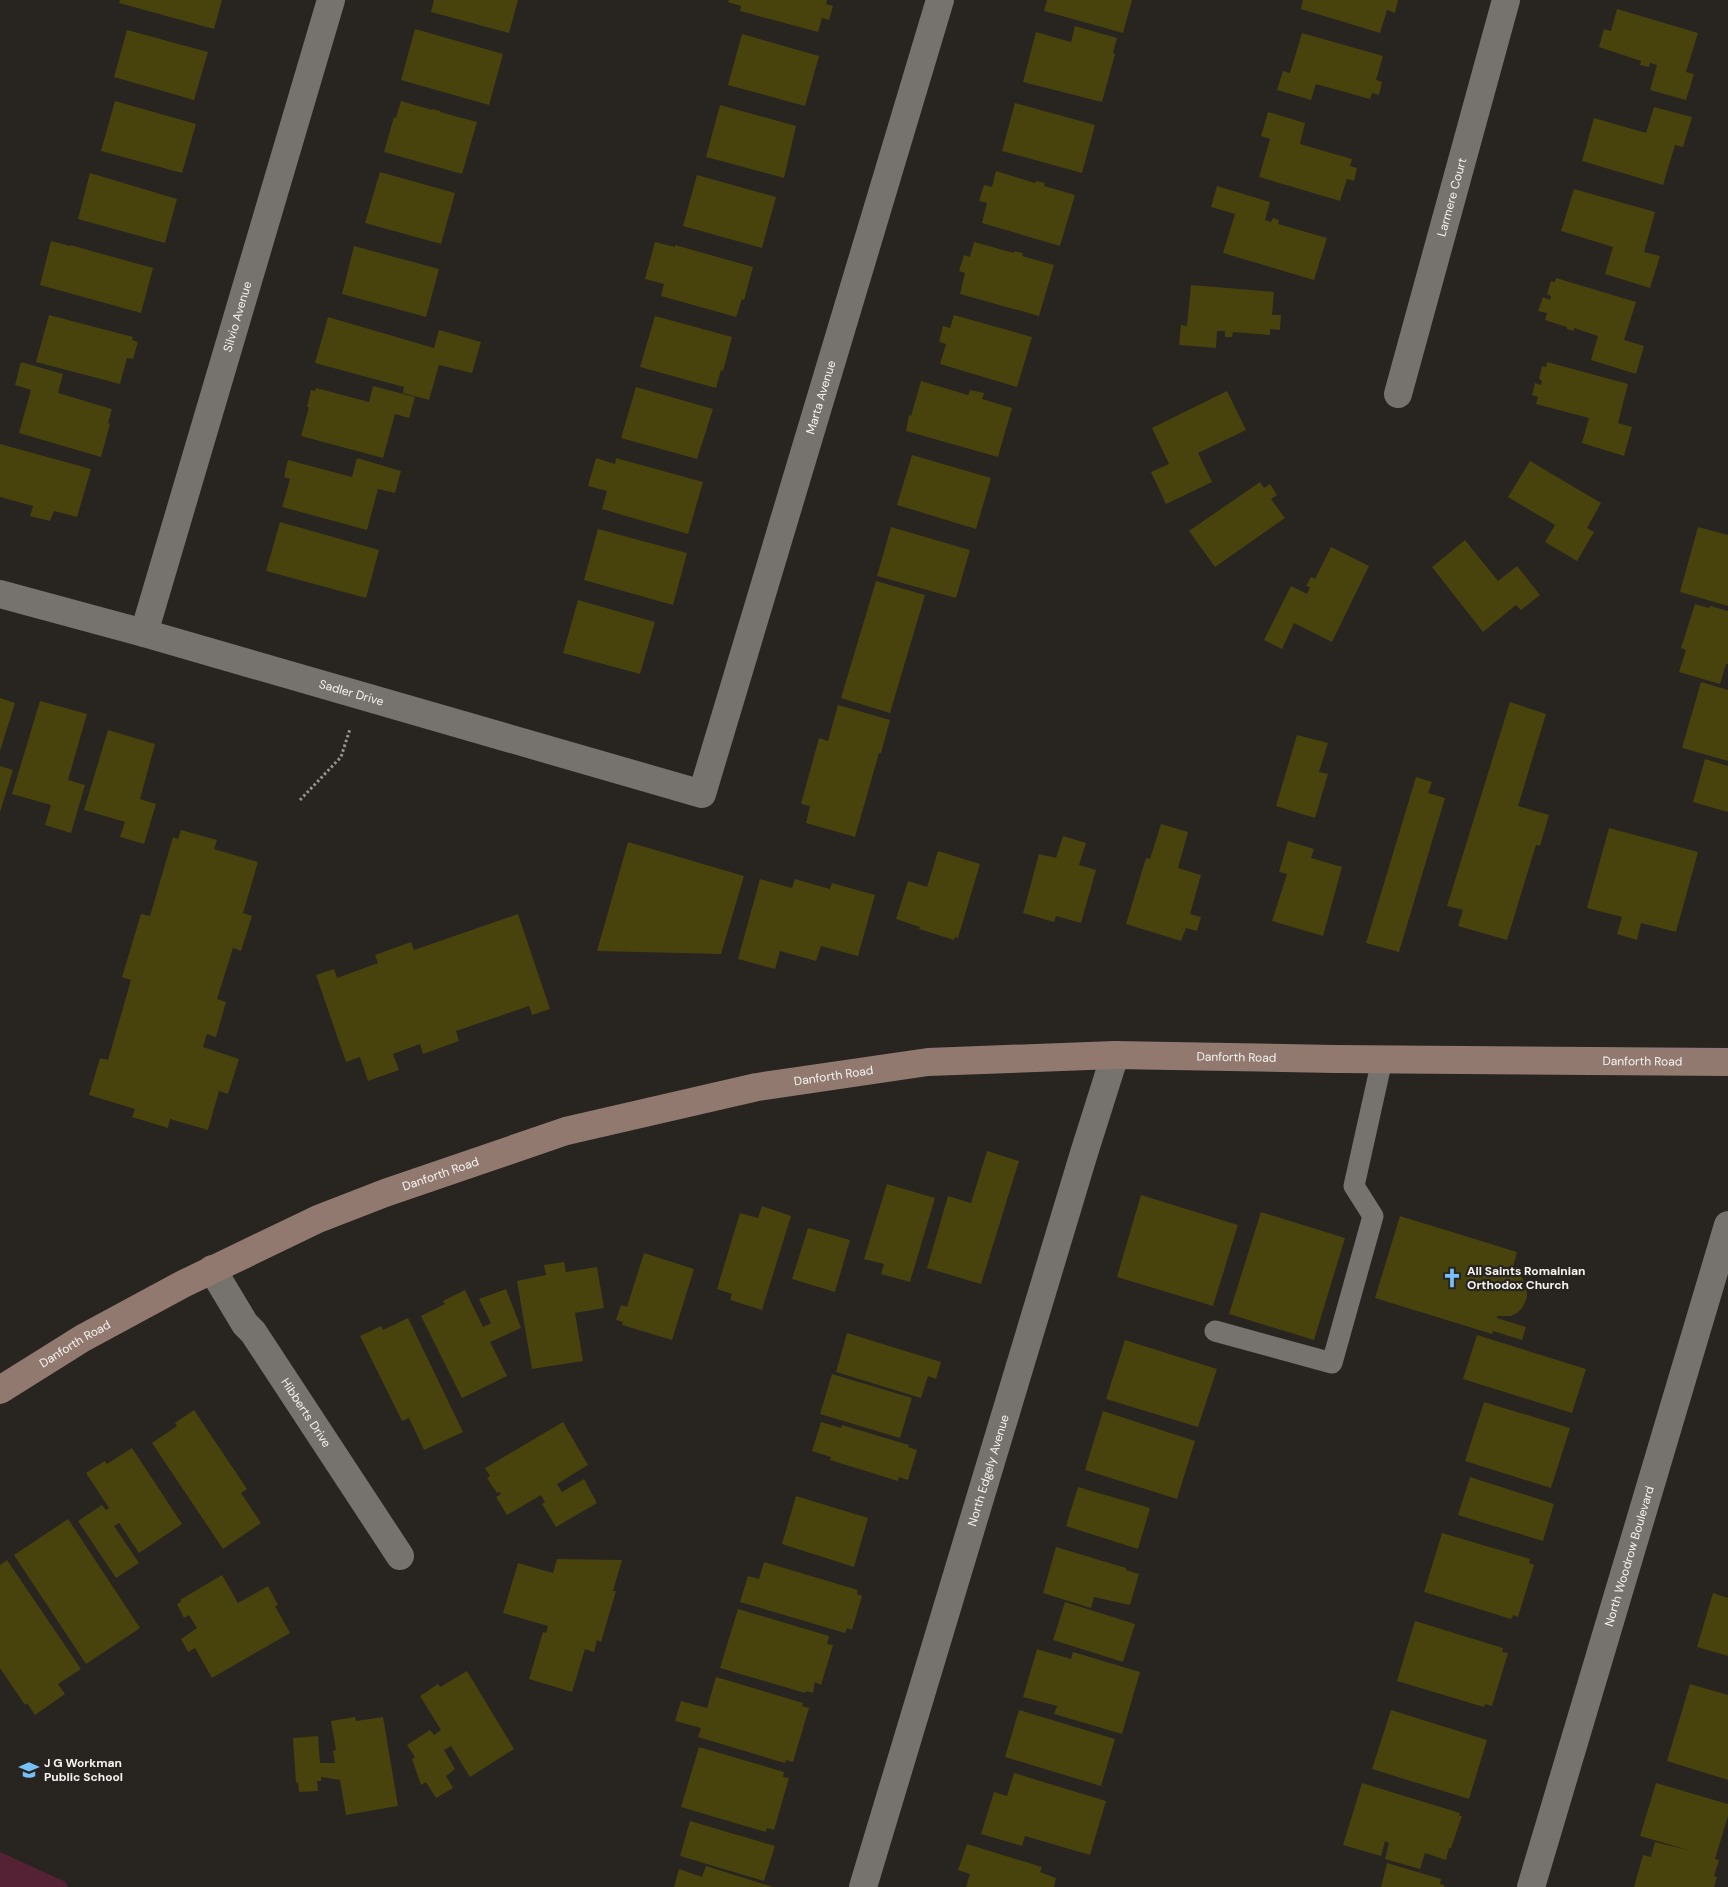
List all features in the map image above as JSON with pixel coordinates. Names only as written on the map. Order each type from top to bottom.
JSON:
[{"type":"main road","name":"Danforth Road","points":[[0,1390],[83,1338],[212,1269],[318,1219],[385,1193],[566,1131],[757,1087],[928,1062],[1115,1055],[1382,1060],[1728,1062]]},
{"type":"street","name":"Silvio Avenue","points":[[144,633],[330,0]]},
{"type":"street","name":"Marta Avenue","points":[[702,794],[940,0]]},
{"type":"street","name":"Larmere Court","points":[[1398,394],[1506,0]]},
{"type":"street","name":"Sadler Drive","points":[[0,594],[144,633],[702,794]]},
{"type":"street","name":"North Edgely Avenue","points":[[863,1887],[1115,1055]]},
{"type":"street","name":"North Woodrow Boulevard","points":[[1531,1887],[1728,1225]]},
{"type":"street","name":"Hibberts Drive","points":[[212,1269],[245,1324],[253,1332],[400,1556]]},
{"type":"lane","points":[[1215,1331],[1332,1363],[1373,1216],[1354,1186],[1382,1060]]},
{"type":"path","points":[[300,800],[341,757],[361,695]]},
{"type":"shaded area","points":[[0,1852],[66,1882],[68,1887],[0,1887]]},
{"type":"building","points":[[120,0],[222,0],[214,29],[119,3]]},
{"type":"building","points":[[434,0],[518,0],[509,33],[431,12]]},
{"type":"building","points":[[729,0],[827,0],[826,4],[833,6],[829,20],[822,18],[818,32],[740,11],[741,6],[728,2]]},
{"type":"building","points":[[1047,0],[1132,0],[1123,33],[1044,11]]},
{"type":"building","points":[[1303,0],[1398,0],[1395,13],[1387,10],[1380,33],[1301,9]]},
{"type":"building","points":[[1617,9],[1698,33],[1686,72],[1694,74],[1686,100],[1650,90],[1657,65],[1650,63],[1649,67],[1640,65],[1641,61],[1599,47],[1604,29],[1611,31]]},
{"type":"building","points":[[1075,26],[1117,38],[1113,53],[1115,54],[1102,102],[1023,82],[1036,32],[1071,42]]},
{"type":"building","points":[[415,29],[503,54],[489,105],[401,80]]},
{"type":"building","points":[[127,30],[208,52],[194,100],[114,77]]},
{"type":"building","points":[[1302,33],[1383,56],[1376,80],[1382,82],[1379,95],[1372,93],[1370,99],[1316,84],[1311,100],[1277,90],[1283,71],[1290,73]]},
{"type":"building","points":[[742,34],[819,56],[805,106],[728,85]]},
{"type":"building","points":[[115,101],[196,124],[182,173],[101,151]]},
{"type":"building","points":[[401,101],[477,122],[462,174],[384,152],[394,117],[396,118]]},
{"type":"building","points":[[1015,103],[1095,125],[1082,173],[1002,151]]},
{"type":"building","points":[[720,105],[796,126],[784,178],[706,157]]},
{"type":"building","points":[[1654,107],[1692,117],[1683,147],[1675,145],[1663,185],[1582,161],[1594,118],[1646,133]]},
{"type":"building","points":[[1268,112],[1305,123],[1300,144],[1352,159],[1350,166],[1357,168],[1354,181],[1347,179],[1340,201],[1259,177],[1270,139],[1261,136]]},
{"type":"building","points":[[996,171],[1035,183],[1036,181],[1045,183],[1044,186],[1075,195],[1060,246],[982,223],[987,203],[979,201],[984,185],[992,187]]},
{"type":"building","points":[[380,172],[455,193],[441,244],[365,223]]},
{"type":"building","points":[[90,173],[177,199],[165,243],[78,219]]},
{"type":"building","points":[[697,175],[776,197],[762,248],[683,226]]},
{"type":"building","points":[[1217,186],[1270,202],[1265,220],[1271,222],[1273,218],[1279,220],[1278,224],[1327,238],[1314,280],[1223,253],[1235,214],[1211,207]]},
{"type":"building","points":[[1574,189],[1655,212],[1644,252],[1660,256],[1650,288],[1605,274],[1613,247],[1561,231]]},
{"type":"building","points":[[51,241],[153,268],[141,313],[40,285]]},
{"type":"building","points":[[655,242],[675,247],[675,245],[753,267],[744,300],[742,299],[736,317],[661,296],[664,284],[645,279]]},
{"type":"building","points":[[974,242],[1014,253],[1014,251],[1023,253],[1022,256],[1054,265],[1039,316],[960,294],[965,273],[959,271],[964,255],[970,257]]},
{"type":"building","points":[[354,246],[439,269],[426,317],[342,294]]},
{"type":"building","points":[[1556,278],[1636,302],[1624,340],[1644,346],[1636,374],[1591,360],[1598,336],[1574,328],[1574,331],[1567,329],[1567,327],[1545,320],[1547,313],[1538,311],[1543,297],[1550,300],[1551,296],[1547,294],[1551,281],[1555,282]]},
{"type":"building","points":[[1191,285],[1274,292],[1272,315],[1281,315],[1280,330],[1270,329],[1270,335],[1233,332],[1232,337],[1225,337],[1225,331],[1217,331],[1216,348],[1179,345],[1181,325],[1187,326]]},
{"type":"building","points":[[49,315],[133,337],[132,340],[138,342],[133,359],[127,358],[120,384],[36,362]]},
{"type":"building","points":[[954,315],[1032,337],[1017,387],[940,364],[946,344],[939,342],[943,326],[950,328]]},
{"type":"building","points":[[655,316],[732,337],[723,371],[721,370],[716,388],[640,367]]},
{"type":"building","points":[[328,317],[434,348],[439,330],[481,342],[472,373],[439,365],[429,400],[403,393],[404,387],[315,363]]},
{"type":"building","points":[[21,362],[63,374],[58,393],[112,409],[101,457],[19,433],[31,390],[15,385]]},
{"type":"building","points":[[1547,362],[1628,384],[1618,423],[1632,427],[1624,456],[1582,443],[1589,418],[1536,404],[1538,397],[1532,395],[1535,383],[1541,385],[1542,381],[1539,379],[1542,366],[1546,367]]},
{"type":"building","points":[[921,381],[968,395],[970,390],[984,393],[982,399],[1012,408],[998,457],[906,431],[909,415],[911,416]]},
{"type":"building","points":[[373,386],[415,397],[409,418],[395,414],[383,458],[301,436],[309,407],[307,407],[311,390],[315,391],[316,388],[369,402]]},
{"type":"building","points":[[636,387],[713,409],[697,459],[621,438]]},
{"type":"building","points":[[1227,391],[1246,430],[1198,453],[1212,482],[1166,504],[1151,472],[1169,464],[1152,428]]},
{"type":"building","points":[[0,444],[91,469],[77,517],[54,511],[50,521],[30,516],[33,506],[0,497]]},
{"type":"building","points":[[912,455],[991,478],[976,529],[897,505]]},
{"type":"building","points":[[357,458],[401,471],[395,493],[378,489],[367,530],[282,507],[290,479],[284,477],[288,460],[352,477]]},
{"type":"building","points":[[596,458],[615,464],[616,458],[703,482],[688,534],[602,509],[607,491],[588,486]]},
{"type":"building","points":[[1530,461],[1601,503],[1587,528],[1594,532],[1577,561],[1545,542],[1555,525],[1508,497]]},
{"type":"building","points":[[1260,482],[1264,488],[1270,484],[1277,495],[1271,499],[1285,518],[1215,567],[1189,531]]},
{"type":"building","points":[[280,522],[379,550],[366,598],[266,571]]},
{"type":"building","points":[[891,527],[970,550],[956,598],[877,576]]},
{"type":"building","points":[[1698,527],[1728,535],[1728,606],[1680,592]]},
{"type":"building","points":[[598,529],[687,553],[673,605],[584,580]]},
{"type":"building","points":[[1465,540],[1498,581],[1517,566],[1540,595],[1521,610],[1516,605],[1483,632],[1432,567]]},
{"type":"building","points":[[1331,547],[1369,566],[1332,642],[1294,623],[1282,649],[1264,640],[1291,586],[1307,594],[1310,587],[1306,586],[1311,577],[1315,579]]},
{"type":"building","points":[[876,581],[925,595],[890,713],[841,698]]},
{"type":"building","points":[[578,600],[655,622],[640,674],[563,653]]},
{"type":"building","points":[[1695,604],[1728,611],[1728,664],[1726,664],[1720,684],[1679,672],[1686,650],[1681,648]]},
{"type":"building","points":[[1701,682],[1728,690],[1728,761],[1682,748]]},
{"type":"building","points":[[0,698],[15,703],[0,751]]},
{"type":"building","points":[[40,701],[87,714],[68,780],[85,785],[71,833],[45,825],[51,805],[12,794]]},
{"type":"building","points":[[1510,702],[1546,714],[1518,806],[1549,815],[1540,846],[1536,845],[1507,940],[1458,926],[1463,910],[1447,906]]},
{"type":"building","points":[[838,705],[890,720],[855,837],[806,823],[810,806],[801,804],[819,738],[828,741]]},
{"type":"building","points":[[108,730],[155,744],[140,799],[156,804],[144,844],[120,837],[125,822],[84,810]]},
{"type":"building","points":[[1297,735],[1328,743],[1319,772],[1328,774],[1315,818],[1276,806]]},
{"type":"building","points":[[1705,759],[1728,766],[1728,812],[1693,802]]},
{"type":"building","points":[[0,766],[13,770],[0,812]]},
{"type":"building","points":[[1416,777],[1432,782],[1428,793],[1445,798],[1399,952],[1366,943]]},
{"type":"building","points":[[1161,824],[1188,832],[1178,868],[1201,875],[1190,914],[1201,917],[1197,931],[1186,928],[1181,941],[1126,924],[1146,858],[1150,859]]},
{"type":"building","points":[[1609,828],[1698,852],[1676,932],[1641,923],[1637,940],[1617,934],[1622,917],[1587,908]]},
{"type":"building","points":[[181,830],[217,840],[214,849],[258,862],[243,913],[252,916],[241,951],[233,948],[217,999],[226,1002],[216,1037],[207,1034],[203,1047],[239,1059],[228,1094],[219,1091],[208,1130],[170,1119],[168,1128],[132,1117],[135,1109],[89,1095],[100,1058],[108,1060],[131,980],[122,977],[141,914],[150,916],[173,837],[178,839]]},
{"type":"building","points":[[1063,836],[1086,843],[1079,865],[1096,870],[1081,923],[1056,916],[1054,922],[1023,913],[1039,854],[1056,858]]},
{"type":"building","points":[[1288,841],[1314,849],[1311,858],[1342,867],[1323,936],[1272,921],[1287,874],[1279,872]]},
{"type":"building","points":[[628,842],[744,876],[721,954],[597,951]]},
{"type":"building","points":[[938,851],[980,864],[958,938],[955,937],[954,940],[919,929],[920,927],[896,919],[908,881],[927,887]]},
{"type":"building","points":[[760,879],[792,888],[795,879],[830,889],[832,883],[875,895],[858,956],[821,946],[816,961],[780,951],[775,969],[738,959]]},
{"type":"building","points":[[518,914],[550,1009],[532,1015],[529,1006],[456,1031],[459,1041],[423,1054],[420,1044],[393,1054],[399,1070],[368,1081],[360,1057],[346,1062],[316,975],[334,969],[337,978],[378,963],[375,955],[411,942],[414,950]]},
{"type":"building","points":[[987,1151],[1019,1161],[981,1284],[927,1268],[948,1196],[971,1203]]},
{"type":"building","points":[[887,1184],[935,1198],[910,1282],[881,1274],[884,1264],[864,1259]]},
{"type":"building","points":[[1141,1195],[1238,1225],[1213,1306],[1117,1277]]},
{"type":"building","points":[[762,1206],[791,1216],[762,1310],[730,1300],[732,1294],[717,1289],[740,1213],[758,1218]]},
{"type":"building","points":[[1261,1212],[1345,1238],[1314,1340],[1229,1314]]},
{"type":"building","name":"All Saints Romainian Orthodox Church","points":[[1400,1216],[1517,1252],[1512,1270],[1519,1274],[1526,1283],[1527,1297],[1523,1307],[1517,1313],[1511,1316],[1497,1316],[1497,1318],[1526,1327],[1522,1340],[1493,1331],[1492,1334],[1375,1298]]},
{"type":"building","points":[[808,1228],[850,1240],[835,1292],[792,1279]]},
{"type":"building","points":[[644,1253],[694,1269],[672,1340],[622,1325],[623,1322],[616,1320],[621,1305],[627,1307]]},
{"type":"building","points":[[564,1262],[566,1272],[597,1267],[604,1308],[575,1313],[583,1361],[532,1369],[517,1281],[546,1275],[544,1265]]},
{"type":"building","points":[[506,1289],[521,1328],[490,1342],[507,1376],[462,1398],[421,1316],[445,1304],[443,1301],[465,1290],[483,1327],[491,1323],[479,1299]]},
{"type":"building","points":[[408,1318],[463,1432],[424,1450],[409,1418],[402,1421],[360,1336],[381,1326],[383,1330]]},
{"type":"building","points":[[847,1333],[941,1362],[936,1379],[928,1376],[921,1398],[836,1372]]},
{"type":"building","points":[[1477,1335],[1586,1369],[1572,1413],[1463,1379]]},
{"type":"building","points":[[1125,1340],[1217,1369],[1198,1427],[1106,1399]]},
{"type":"building","points":[[832,1374],[912,1398],[900,1438],[820,1414]]},
{"type":"building","points":[[1484,1402],[1570,1428],[1551,1488],[1465,1461]]},
{"type":"building","points":[[194,1410],[247,1489],[241,1493],[261,1523],[223,1549],[152,1443],[177,1426],[175,1423]]},
{"type":"building","points":[[1103,1411],[1195,1441],[1177,1499],[1085,1470]]},
{"type":"building","points":[[563,1422],[588,1465],[557,1484],[562,1492],[584,1479],[597,1503],[556,1527],[542,1504],[545,1502],[541,1495],[507,1515],[496,1497],[501,1494],[497,1493],[487,1478],[490,1476],[485,1468]]},
{"type":"building","points":[[821,1422],[841,1428],[842,1425],[909,1445],[908,1447],[917,1450],[908,1480],[899,1477],[898,1481],[830,1460],[831,1457],[812,1451]]},
{"type":"building","points":[[132,1448],[182,1524],[139,1553],[119,1523],[114,1526],[139,1563],[116,1578],[78,1521],[102,1505],[106,1510],[109,1508],[86,1473],[105,1461],[107,1464]]},
{"type":"building","points":[[1470,1477],[1554,1504],[1543,1541],[1458,1515]]},
{"type":"building","points":[[1078,1487],[1150,1508],[1138,1549],[1066,1526]]},
{"type":"building","points":[[796,1496],[868,1518],[854,1567],[782,1544]]},
{"type":"building","points":[[68,1519],[140,1628],[86,1664],[14,1555]]},
{"type":"building","points":[[1442,1533],[1530,1559],[1529,1563],[1534,1565],[1518,1617],[1513,1615],[1511,1619],[1424,1592]]},
{"type":"building","points":[[1056,1547],[1126,1568],[1126,1570],[1139,1574],[1130,1605],[1094,1597],[1091,1608],[1043,1593]]},
{"type":"building","points":[[557,1559],[622,1560],[613,1591],[616,1591],[601,1642],[597,1640],[594,1652],[585,1649],[572,1692],[529,1679],[543,1632],[546,1633],[548,1626],[503,1613],[518,1563],[553,1573]]},
{"type":"building","points":[[7,1560],[81,1669],[58,1684],[65,1694],[35,1715],[27,1703],[25,1705],[0,1668],[0,1565]]},
{"type":"building","points":[[764,1562],[858,1590],[857,1594],[862,1596],[852,1630],[847,1628],[845,1633],[740,1602],[748,1576],[759,1579]]},
{"type":"building","points":[[222,1575],[238,1603],[268,1586],[278,1605],[275,1606],[290,1633],[212,1678],[195,1648],[188,1652],[181,1639],[197,1628],[189,1615],[184,1618],[177,1604],[182,1601],[180,1600]]},
{"type":"building","points":[[1713,1593],[1728,1598],[1728,1656],[1697,1647]]},
{"type":"building","points":[[1065,1602],[1135,1624],[1123,1662],[1053,1640]]},
{"type":"building","points":[[738,1609],[829,1636],[827,1644],[833,1645],[821,1685],[815,1682],[813,1693],[806,1691],[805,1693],[720,1668]]},
{"type":"building","points":[[1415,1621],[1503,1648],[1502,1652],[1508,1653],[1492,1706],[1485,1704],[1484,1707],[1397,1681]]},
{"type":"building","points":[[1037,1649],[1071,1659],[1073,1652],[1140,1672],[1122,1734],[1054,1714],[1057,1706],[1023,1697]]},
{"type":"building","points":[[467,1671],[514,1749],[470,1777],[451,1746],[444,1750],[455,1769],[446,1776],[453,1788],[436,1798],[426,1782],[421,1785],[412,1759],[415,1757],[407,1745],[430,1730],[434,1735],[441,1730],[420,1696],[438,1684],[440,1687]]},
{"type":"building","points":[[716,1677],[803,1703],[802,1706],[809,1708],[793,1762],[786,1760],[785,1763],[698,1737],[701,1728],[675,1721],[681,1701],[707,1708]]},
{"type":"building","points":[[1690,1684],[1728,1695],[1728,1780],[1667,1761]]},
{"type":"building","points":[[1019,1710],[1115,1739],[1101,1786],[1005,1757]]},
{"type":"building","points":[[1391,1710],[1487,1740],[1469,1799],[1372,1769]]},
{"type":"building","points":[[355,1717],[356,1721],[383,1717],[398,1806],[346,1815],[340,1780],[321,1777],[321,1781],[317,1781],[318,1791],[299,1792],[298,1782],[296,1783],[293,1738],[318,1736],[320,1763],[335,1763],[333,1751],[336,1750],[331,1721]]},
{"type":"building","points":[[699,1747],[784,1772],[783,1777],[789,1778],[774,1830],[767,1828],[766,1832],[681,1807]]},
{"type":"building","points":[[1014,1773],[1106,1801],[1090,1855],[1025,1836],[1022,1846],[981,1834],[994,1792],[1007,1796]]},
{"type":"building","points":[[1362,1783],[1460,1813],[1459,1816],[1462,1816],[1446,1860],[1425,1853],[1420,1869],[1385,1859],[1389,1843],[1385,1841],[1381,1856],[1343,1845]]},
{"type":"building","points":[[1656,1783],[1728,1804],[1728,1816],[1715,1859],[1719,1860],[1714,1876],[1717,1877],[1714,1887],[1634,1887],[1643,1855],[1651,1857],[1655,1842],[1692,1851],[1640,1836]]},
{"type":"building","points":[[690,1821],[775,1846],[764,1881],[680,1856]]},
{"type":"building","points":[[967,1844],[1042,1867],[1040,1872],[1056,1878],[1054,1887],[966,1887],[970,1874],[958,1870]]},
{"type":"building","points":[[1387,1863],[1441,1879],[1440,1884],[1444,1885],[1444,1887],[1381,1887]]},
{"type":"building","points":[[706,1866],[773,1887],[674,1887],[679,1869],[702,1877]]},
{"type":"place","name":"All Saints Romainian Orthodox Church","points":[[1452,1278]]},
{"type":"place","name":"J G Workman Public School","points":[[29,1770]]}]
